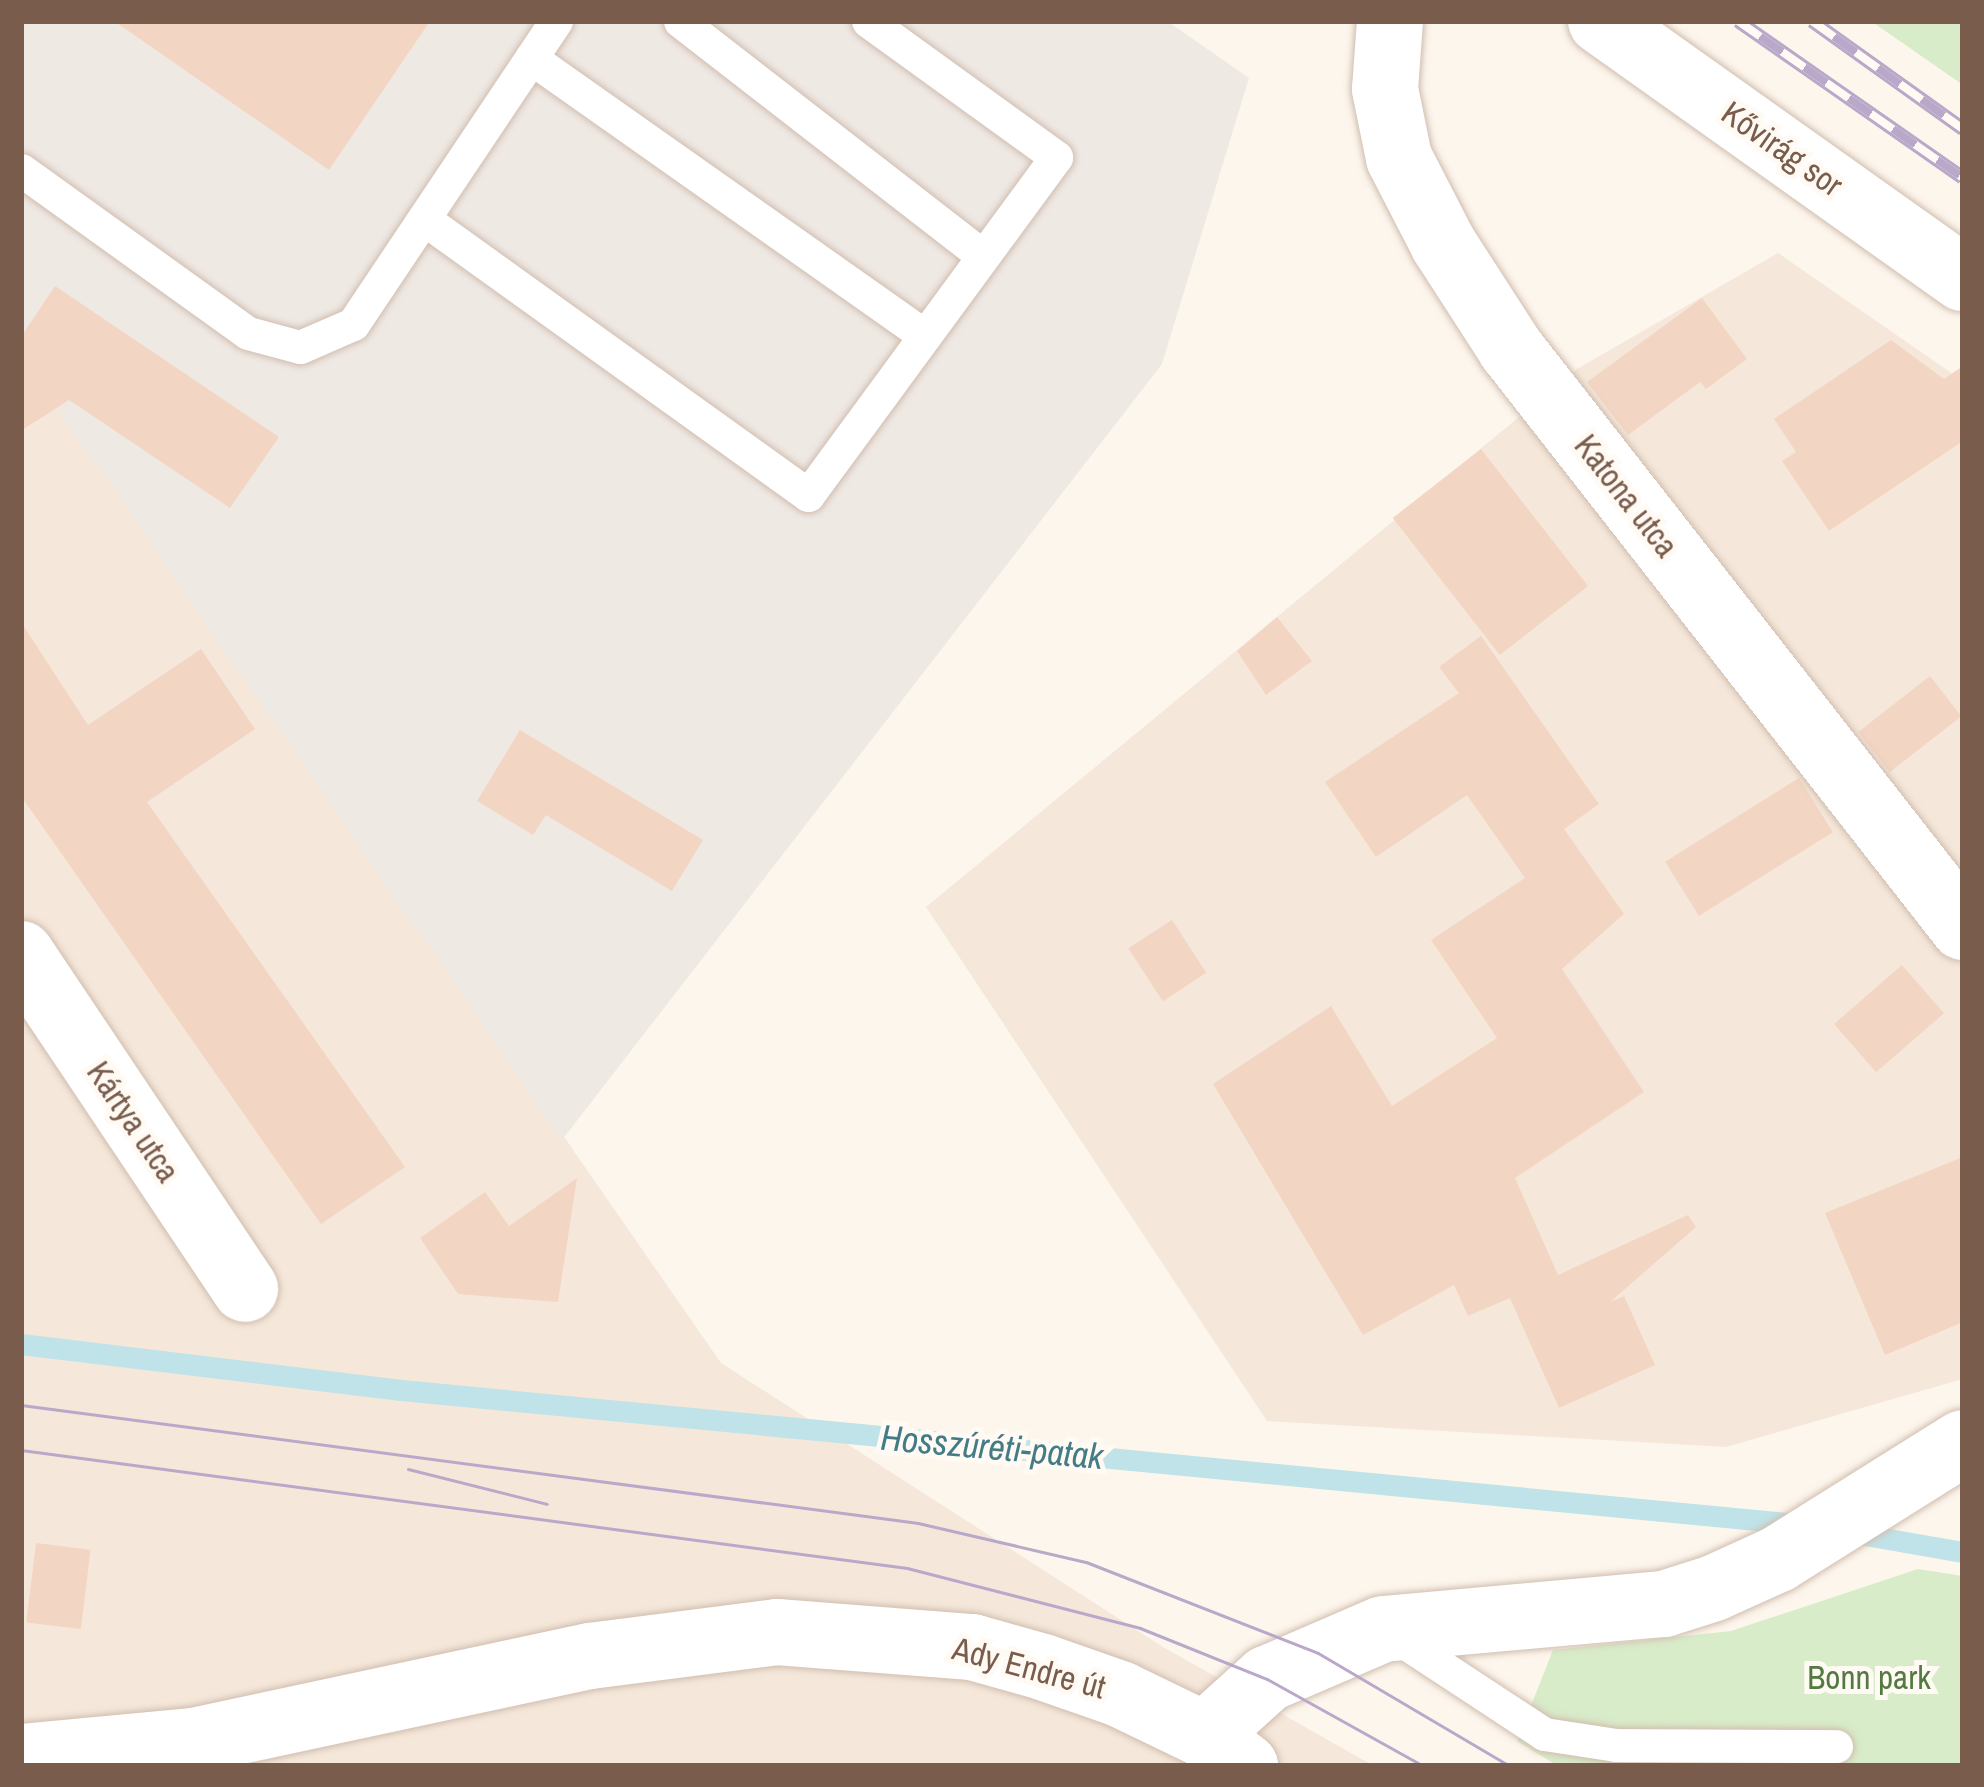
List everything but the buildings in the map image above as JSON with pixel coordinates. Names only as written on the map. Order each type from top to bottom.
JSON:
[{"type":"street","name":"Katona utca","points":[[1390,21],[1385,89],[1399,158],[1444,245],[1511,349],[1963,927]]},
{"type":"street","name":"Kővirág sor","points":[[1601,21],[1963,278]]},
{"type":"street","name":"Kártya utca","points":[[21,954],[245,1289]]},
{"type":"street","name":"Ady Endre út","points":[[21,1757],[193,1741],[632,1649],[777,1632],[972,1647],[1120,1694],[1213,1756],[1267,1679],[1383,1628],[1664,1604],[1778,1559],[1890,1482],[1963,1443]]},
{"type":"lane","points":[[21,170],[248,333],[300,346],[353,323],[556,21]]},
{"type":"lane","points":[[680,21],[983,256]]},
{"type":"lane","points":[[424,219],[808,495],[1056,157],[868,21]]},
{"type":"lane","points":[[531,58],[925,335]]},
{"type":"lane","points":[[1383,1628],[1544,1734],[1616,1745],[1835,1746]]},
{"type":"shaded area","points":[[21,21],[1167,21],[1249,78],[1162,364],[562,1140],[58,409],[37,421],[21,402]]},
{"type":"shaded area","points":[[1778,253],[1963,381],[1963,1379],[1726,1447],[1267,1421],[926,907],[1577,369]]},
{"type":"shaded area","points":[[58,408],[721,1363],[1163,1647],[1374,1766],[21,1766],[21,431]]},
{"type":"green space","points":[[1871,21],[1963,21],[1963,85]]},
{"type":"green space","name":"Bonn park","points":[[1918,1569],[1963,1576],[1963,1766],[1558,1766],[1517,1741],[1553,1650],[1731,1631]]},
{"type":"waterway","name":"Hosszúréti-patak","points":[[21,1344],[401,1390],[1799,1524]]},
{"type":"waterway","name":"Hosszúréti-patak","points":[[1848,1532],[1963,1552]]},
{"type":"tram line","points":[[21,1405],[918,1523],[1086,1562],[1318,1653],[1510,1766]]},
{"type":"tram line","points":[[21,1450],[907,1568],[1140,1628],[1267,1679],[1423,1766]]},
{"type":"tram line","points":[[408,1469],[547,1504]]},
{"type":"railway","points":[[1738,21],[1963,178]]},
{"type":"railway","points":[[1812,21],[1963,129]]}]
